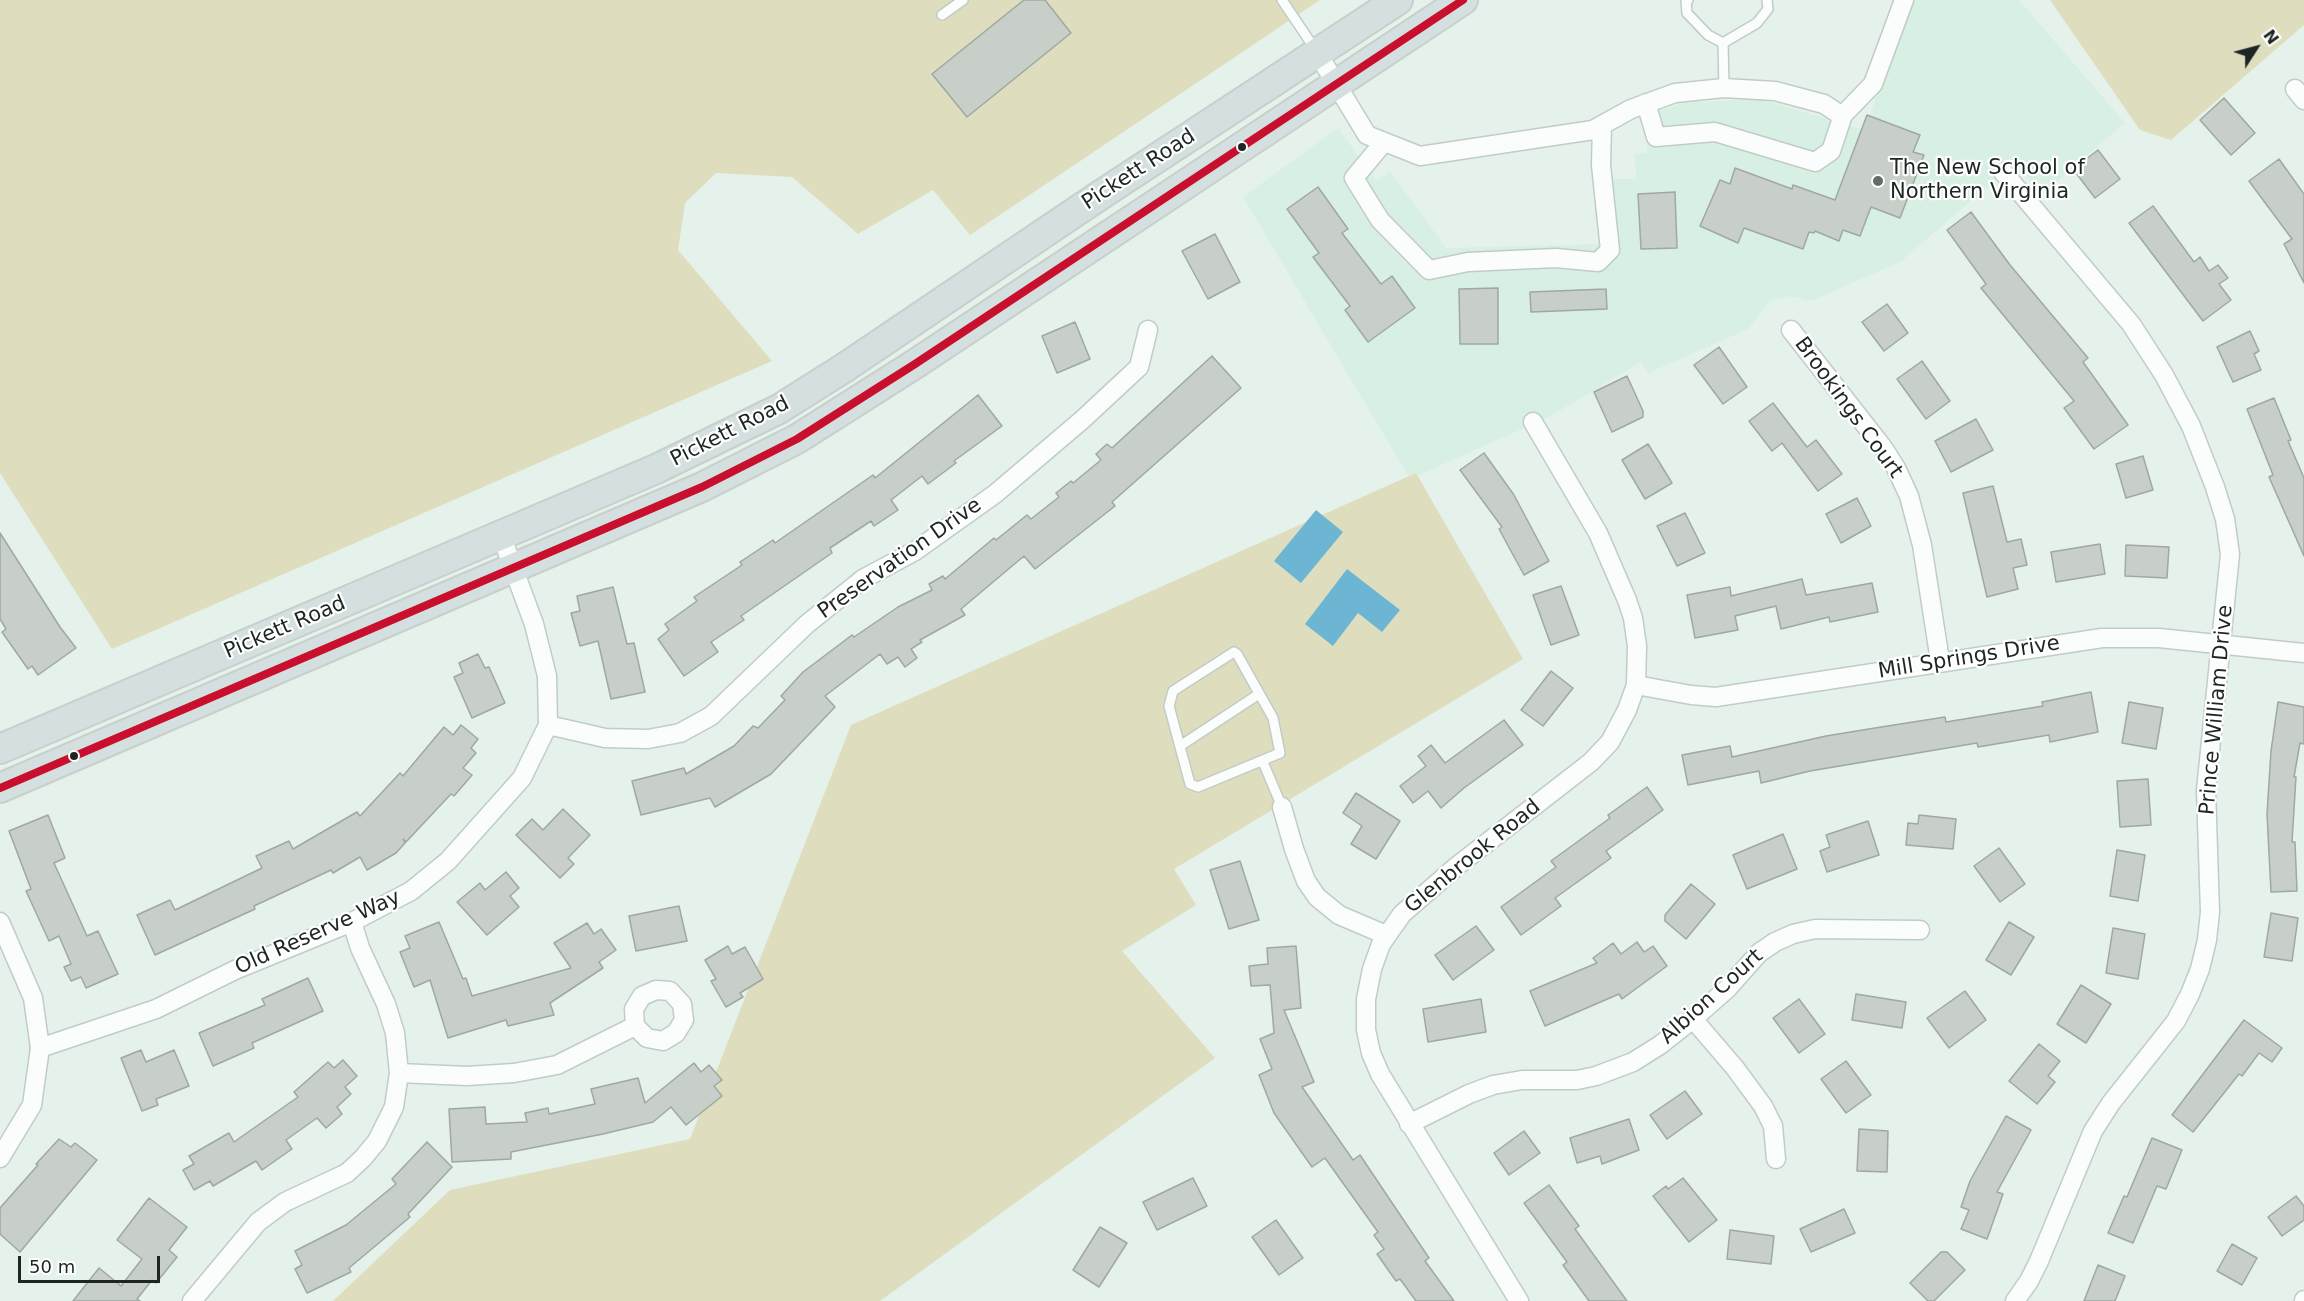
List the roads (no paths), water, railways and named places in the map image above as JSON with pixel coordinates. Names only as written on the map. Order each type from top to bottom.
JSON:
[{"type":"main road","name":"Pickett Road","points":[[0,749],[657,469],[779,409],[844,368],[1267,84],[1318,54],[1398,0]]},
{"type":"main road","name":"Pickett Road","points":[[0,788],[515,569],[702,487],[797,439],[915,364],[1463,0]]},
{"type":"street","points":[[1646,103],[1656,137],[1715,132],[1815,162],[1830,151],[1843,115],[1873,84],[1905,0]]},
{"type":"street","points":[[1318,54],[1334,84],[1367,135],[1420,156],[1593,130],[1631,109],[1675,93],[1724,88],[1775,91],[1824,104],[1843,115]]},
{"type":"street","points":[[1384,142],[1354,178],[1380,220],[1429,270],[1468,262],[1556,258],[1598,262],[1610,250],[1601,165],[1602,125]]},
{"type":"street","name":"Prince William Drive","points":[[2003,172],[2131,324],[2164,375],[2191,426],[2215,488],[2229,538],[2230,573],[2206,790],[2210,912],[2207,940],[2200,969],[2176,1021],[2111,1103],[2093,1131],[2039,1261],[2015,1301]]},
{"type":"street","name":"Preservation Drive","points":[[548,725],[605,738],[648,739],[680,733],[711,716],[816,616],[863,579],[915,551],[995,494],[1082,420],[1139,367],[1148,330]]},
{"type":"street","name":"Brookings Court","points":[[1791,330],[1884,449],[1910,496],[1922,545],[1941,661]]},
{"type":"street","name":"Glenbrook Road","points":[[1519,1301],[1380,1074],[1371,1053],[1366,1030],[1366,999],[1372,969],[1386,935],[1401,914],[1426,891],[1592,762],[1610,742],[1627,710],[1636,685],[1637,646],[1633,618],[1623,590],[1598,533],[1533,422]]},
{"type":"street","name":"Old Reserve Way","points":[[39,1048],[156,1009],[236,970],[352,922],[411,891],[448,861],[522,778],[548,725],[547,676],[534,624],[501,535]]},
{"type":"street","name":"Mill Springs Drive","points":[[1636,685],[1716,697],[2102,638],[2159,638],[2304,653]]},
{"type":"street","points":[[1282,807],[1293,849],[1306,881],[1317,897],[1339,915],[1386,935]]},
{"type":"street","points":[[0,922],[33,998],[39,1048],[32,1105],[0,1158]]},
{"type":"street","points":[[192,1301],[258,1222],[285,1202],[347,1173],[363,1158],[377,1141],[393,1107],[399,1072],[395,1034],[386,1004],[360,948],[352,922]]},
{"type":"street","name":"Albion Court","points":[[1409,1124],[1493,1084],[1522,1080],[1577,1080],[1596,1076],[1633,1062],[1660,1045],[1693,1019],[1727,989],[1759,953],[1793,934],[1815,929],[1920,930]]},
{"type":"street","points":[[1693,1019],[1735,1068],[1763,1106],[1773,1126],[1776,1159]]},
{"type":"street","points":[[399,1072],[479,1075],[514,1073],[557,1065],[635,1026]]},
{"type":"lane","points":[[942,15],[963,0]]},
{"type":"lane","points":[[1282,0],[1318,54]]},
{"type":"lane","points":[[1688,0],[1688,13],[1708,35],[1723,44]]},
{"type":"lane","points":[[1723,44],[1757,22],[1768,9],[1767,0]]},
{"type":"lane","points":[[1723,44],[1724,88]]},
{"type":"lane","points":[[1234,652],[1260,694],[1273,718],[1280,753],[1263,762],[1198,787],[1190,784],[1169,706],[1173,691],[1234,652]]},
{"type":"lane","points":[[1180,746],[1260,694]]},
{"type":"lane","points":[[1263,762],[1282,807]]},
{"type":"water","points":[[1316,510],[1343,532],[1301,583],[1274,561]]},
{"type":"water","points":[[1347,569],[1400,610],[1382,632],[1358,613],[1333,646],[1305,624]]},
{"type":"place","name":"The New School of Northern Virginia","points":[[1878,181]]}]
